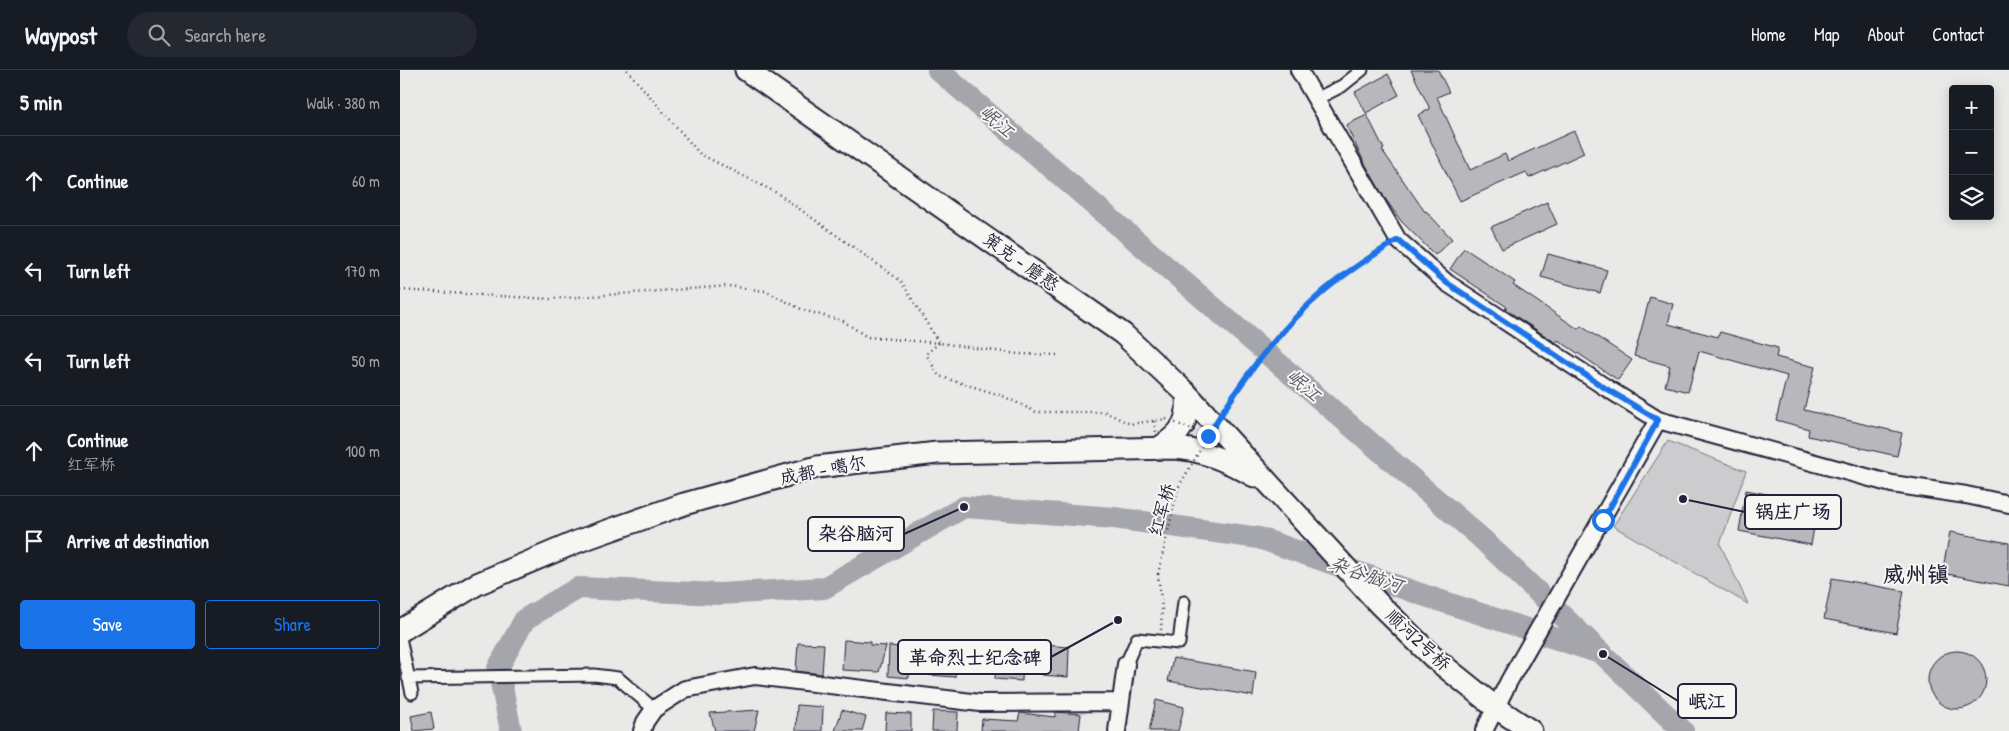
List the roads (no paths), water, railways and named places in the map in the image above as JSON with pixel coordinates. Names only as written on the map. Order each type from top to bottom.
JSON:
[{"type":"highway","name":"策克 - 磨憨","points":[[746,70],[1123,334],[1187,394],[1270,485]]},
{"type":"highway","points":[[1166,448],[1186,421],[1188,410],[1187,394]]},
{"type":"highway","name":"成都 - 噶尔","points":[[400,630],[477,584],[579,541],[684,504],[817,467],[937,453],[1183,448],[1226,461],[1270,485]]},
{"type":"highway","name":"顺河2号桥","points":[[1270,485],[1379,604],[1434,658],[1495,707]]},
{"type":"highway","points":[[1495,707],[1531,731]]},
{"type":"street","points":[[1299,70],[1398,240],[1447,283],[1605,388],[1658,420],[1892,484],[1966,495],[2009,504]]},
{"type":"street","points":[[1316,100],[1342,86],[1362,70]]},
{"type":"street","points":[[1484,731],[1509,681],[1603,520],[1658,420]]},
{"type":"street","points":[[1117,731],[1126,664],[1137,639],[1179,643],[1184,602]]},
{"type":"street","points":[[400,638],[412,694]]},
{"type":"street","points":[[408,678],[594,675],[618,678],[654,709]]},
{"type":"street","points":[[642,731],[644,722],[654,709],[685,689],[755,676],[980,703],[1121,702]]},
{"type":"waterway","name":"岷江","points":[[938,70],[1481,538],[1683,731]]},
{"type":"waterway","name":"杂谷脑河","points":[[511,731],[498,668],[525,619],[578,588],[720,594],[824,588],[964,507],[1114,518],[1259,538],[1426,596],[1603,654]]},
{"type":"place","name":"锅庄广场","points":[[1683,499]]},
{"type":"place","name":"杂谷脑河","points":[[964,507]]},
{"type":"place","name":"革命烈士纪念碑","points":[[1118,620]]},
{"type":"place","name":"岷江","points":[[1603,654]]},
{"type":"district","name":"威州镇","points":[[1916,574]]}]
